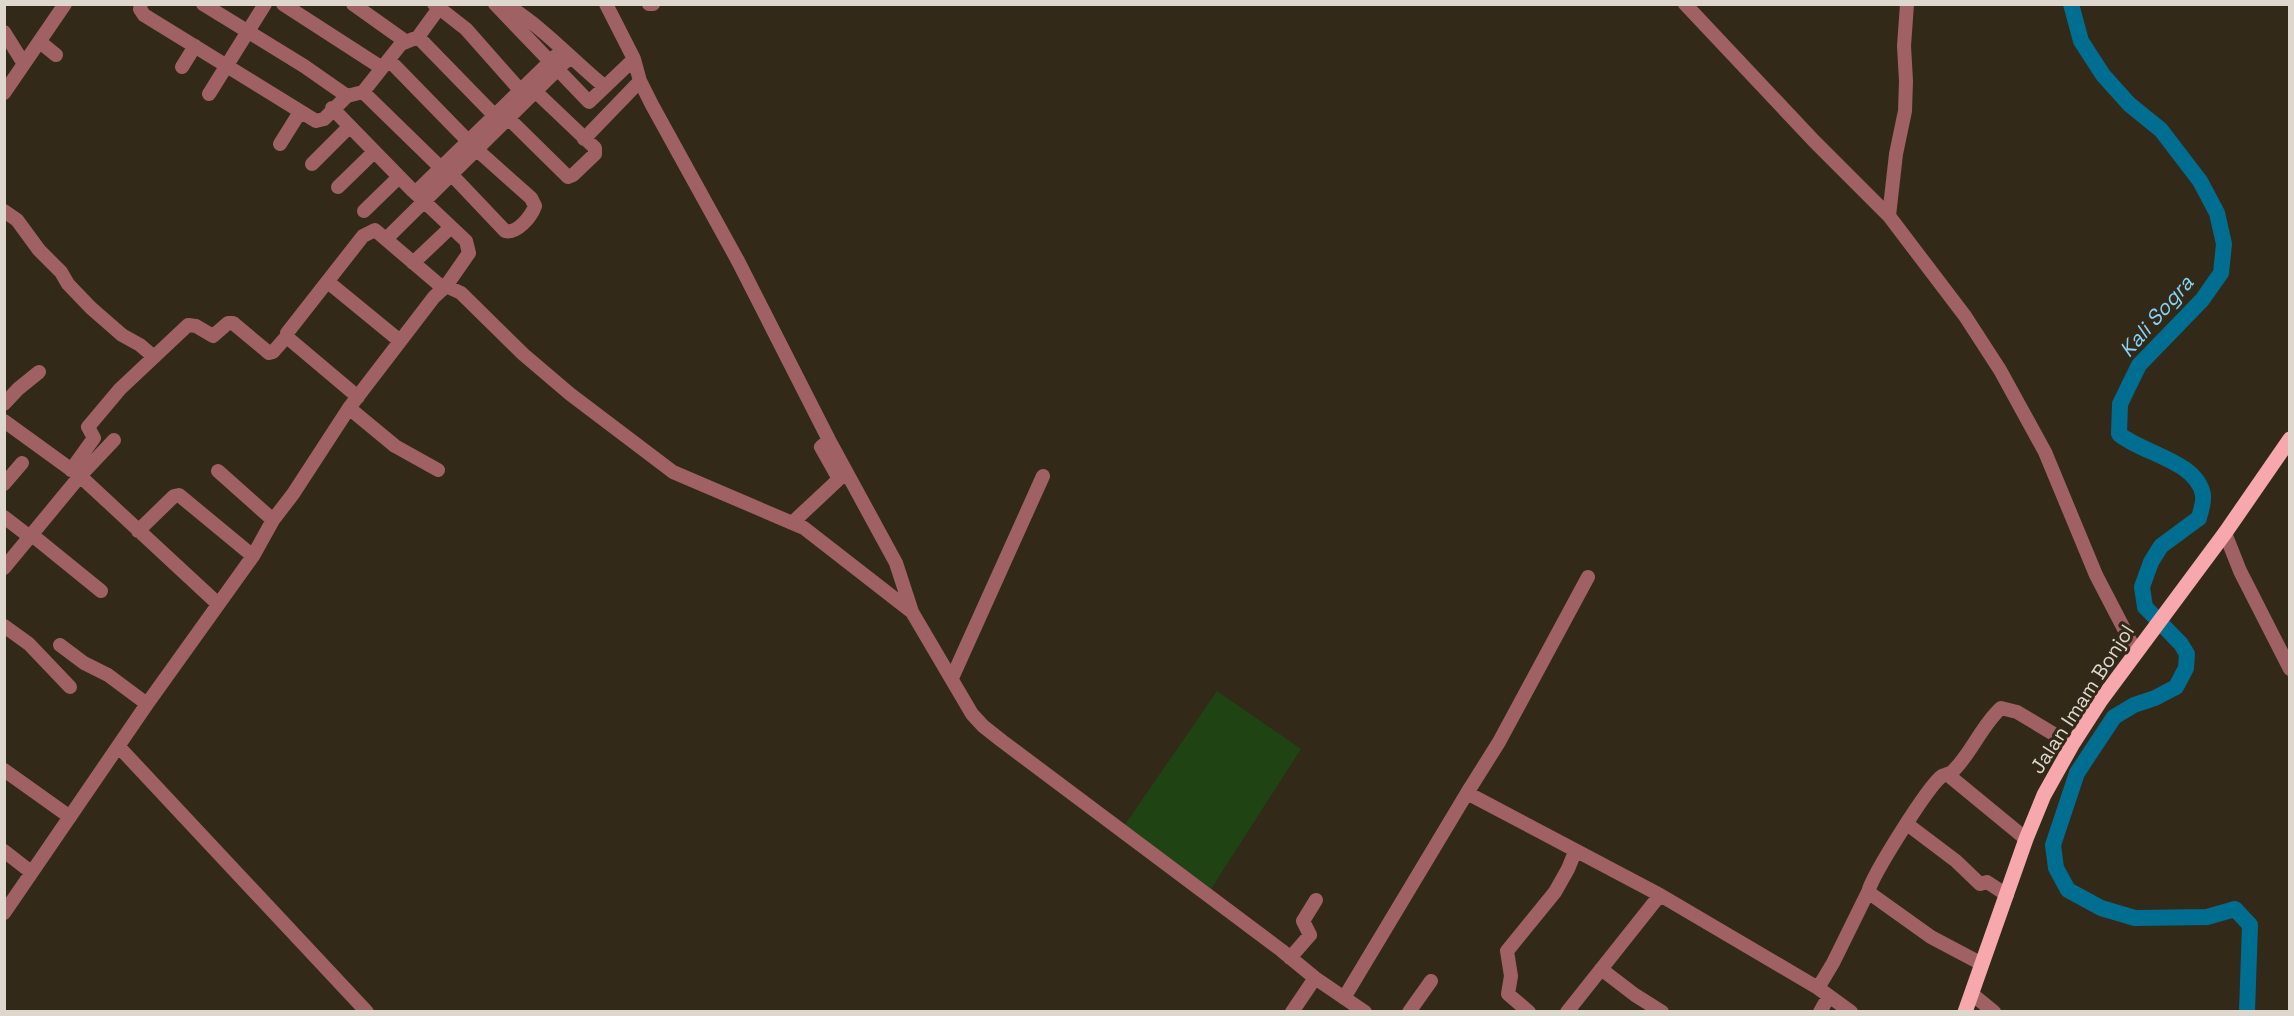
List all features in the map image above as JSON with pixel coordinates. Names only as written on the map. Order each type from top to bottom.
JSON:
[{"type":"main road","name":"Jalan Imam Bonjol","points":[[1965,1011],[2026,839],[2044,795],[2072,745],[2289,439]]},
{"type":"street","points":[[4,93],[65,4]]},
{"type":"street","points":[[141,4],[140,9],[144,15],[316,121],[320,121],[347,96],[363,92],[385,64],[412,39],[438,6],[466,29],[520,90]]},
{"type":"street","points":[[203,4],[249,31],[347,96]]},
{"type":"street","points":[[209,94],[265,4]]},
{"type":"street","points":[[283,4],[385,64],[531,198],[535,206],[533,211],[516,230],[505,231],[363,92]]},
{"type":"street","points":[[353,4],[412,39],[568,177],[573,175],[595,154],[595,148],[536,91]]},
{"type":"street","points":[[495,4],[589,102],[634,59]]},
{"type":"street","points":[[505,4],[520,13],[604,86]]},
{"type":"street","points":[[606,4],[634,59],[640,81],[738,261],[896,563],[912,612],[972,714],[983,726],[1311,975],[1365,1011]]},
{"type":"street","points":[[1685,4],[1807,134],[1889,216],[1965,316],[2000,370],[2045,452],[2096,575],[2136,652]]},
{"type":"street","points":[[1889,216],[1896,154],[1905,111],[1904,46],[1907,4]]},
{"type":"street","points":[[4,32],[24,64]]},
{"type":"street","points":[[40,42],[56,55]]},
{"type":"street","points":[[182,67],[195,46]]},
{"type":"street","points":[[387,238],[419,197],[501,117],[536,91],[565,54]]},
{"type":"street","points":[[501,117],[520,90],[554,66]]},
{"type":"street","points":[[584,139],[640,81]]},
{"type":"street","points":[[4,913],[216,603],[253,556],[273,520],[293,494],[349,408],[445,287],[469,253],[466,240],[419,197],[332,108]]},
{"type":"street","points":[[280,144],[300,112]]},
{"type":"street","points":[[312,164],[350,127]]},
{"type":"street","points":[[338,187],[374,152]]},
{"type":"street","points":[[364,211],[399,177]]},
{"type":"street","points":[[1873,199],[1891,190]]},
{"type":"street","points":[[4,211],[17,220],[39,249],[61,272],[68,284],[91,308],[122,335],[140,345],[154,357]]},
{"type":"street","points":[[414,263],[452,227]]},
{"type":"street","points":[[4,568],[31,536],[76,473],[94,438],[88,427],[120,389],[190,324],[213,336],[228,324],[233,323],[269,353],[273,352],[363,236],[375,230],[445,287],[461,293],[522,354],[673,472],[792,523],[816,536],[912,612]]},
{"type":"street","points":[[328,282],[400,341]]},
{"type":"street","points":[[287,336],[358,397]]},
{"type":"street","points":[[4,404],[39,372]]},
{"type":"street","points":[[349,408],[395,446],[438,470]]},
{"type":"street","points":[[4,421],[76,473],[216,603]]},
{"type":"street","points":[[76,473],[114,440]]},
{"type":"street","points":[[792,523],[839,479],[821,447],[830,440]]},
{"type":"street","points":[[4,484],[22,463]]},
{"type":"street","points":[[218,471],[273,520]]},
{"type":"street","points":[[952,678],[1043,476]]},
{"type":"street","points":[[138,531],[174,496],[179,495],[253,556]]},
{"type":"street","points":[[4,517],[101,591]]},
{"type":"street","points":[[2224,533],[2240,571],[2289,669]]},
{"type":"street","points":[[1344,998],[1499,742],[1588,577]]},
{"type":"street","points":[[4,626],[29,644],[70,687]]},
{"type":"street","points":[[60,645],[84,663],[108,675],[147,704]]},
{"type":"street","points":[[1820,1011],[1833,963],[1872,880],[1932,788],[1941,777],[1955,770],[2001,708],[2017,712],[2072,745]]},
{"type":"street","points":[[119,747],[367,1011]]},
{"type":"street","points":[[4,770],[70,816]]},
{"type":"street","points":[[1947,774],[2026,839]]},
{"type":"street","points":[[1467,794],[1660,895],[1824,992],[1851,1011]]},
{"type":"street","points":[[1907,824],[1956,861],[1980,885],[1987,882],[2007,895]]},
{"type":"street","points":[[4,851],[31,872]]},
{"type":"street","points":[[1529,1011],[1508,994],[1511,976],[1507,951],[1555,892],[1575,852]]},
{"type":"street","points":[[1868,892],[1931,937],[1982,964]]},
{"type":"street","points":[[1567,1011],[1660,895]]},
{"type":"street","points":[[1292,960],[1310,935],[1303,921],[1316,900]]},
{"type":"street","points":[[1601,969],[1635,995],[1662,1011]]},
{"type":"street","points":[[1292,1011],[1311,975]]},
{"type":"street","points":[[1409,1011],[1431,981]]},
{"type":"street","points":[[1972,994],[1994,1011]]},
{"type":"green space","points":[[1217,691],[1301,749],[1211,889],[1124,826]]},
{"type":"waterway","name":"Kali Sogra","points":[[2071,4],[2081,41],[2103,75],[2129,104],[2161,130],[2200,181],[2217,213],[2224,244],[2221,273],[2202,300],[2139,365],[2120,404],[2119,434],[2180,466],[2199,483],[2203,495],[2199,518],[2161,546],[2151,562],[2142,587],[2145,607],[2181,644],[2187,654],[2186,668],[2176,687],[2155,698],[2134,705],[2114,717],[2077,773],[2053,845],[2056,868],[2068,890],[2101,908],[2135,918],[2207,917],[2235,909],[2250,925],[2247,1012]]}]
